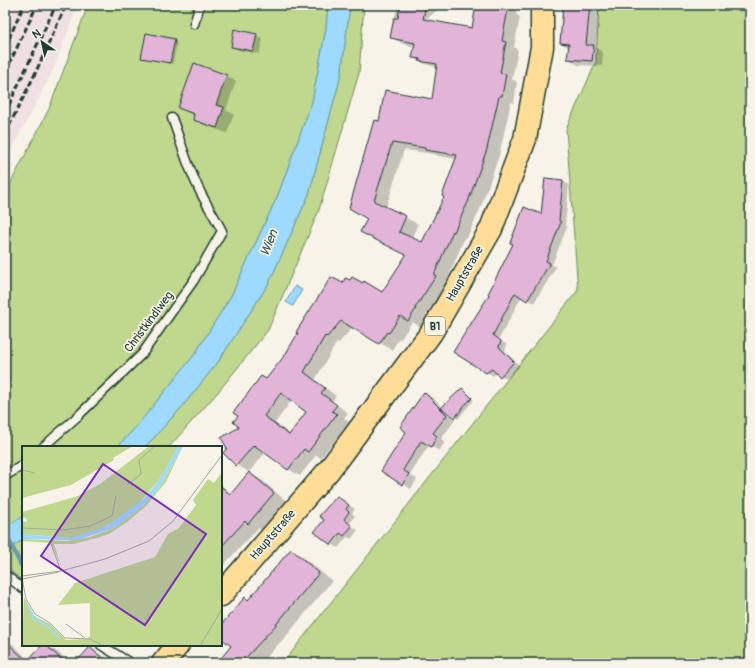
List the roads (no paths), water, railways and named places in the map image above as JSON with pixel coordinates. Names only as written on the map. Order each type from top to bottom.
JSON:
[{"type":"main road","name":"Hauptstraße","points":[[222,594],[329,470],[431,333],[491,229],[525,139],[542,46],[542,5]]},
{"type":"main road","points":[[163,663],[177,646]]},
{"type":"lane","points":[[194,24],[200,5]]},
{"type":"lane","name":"Christkindlweg","points":[[45,446],[142,354],[194,280],[222,231],[212,210],[207,206],[196,184],[172,118]]},
{"type":"lane","points":[[5,476],[22,466]]},
{"type":"lane","points":[[7,576],[22,588]]},
{"type":"lane","points":[[103,646],[130,663]]},
{"type":"water","name":"Wien","points":[[328,5],[350,5],[341,75],[309,194],[269,283],[218,362],[182,407],[146,446],[118,446],[136,427],[195,354],[231,296],[278,195],[312,102],[326,29]]},
{"type":"water","points":[[295,286],[302,290],[293,306],[286,302]]},
{"type":"water","points":[[22,518],[22,541],[5,551],[5,526]]},
{"type":"waterway","points":[[9,541],[21,565]]},
{"type":"railway","points":[[5,47],[24,5]]},
{"type":"railway","points":[[5,73],[37,5]]},
{"type":"railway","points":[[5,113],[56,5]]},
{"type":"railway","points":[[5,134],[34,76],[66,5]]}]
